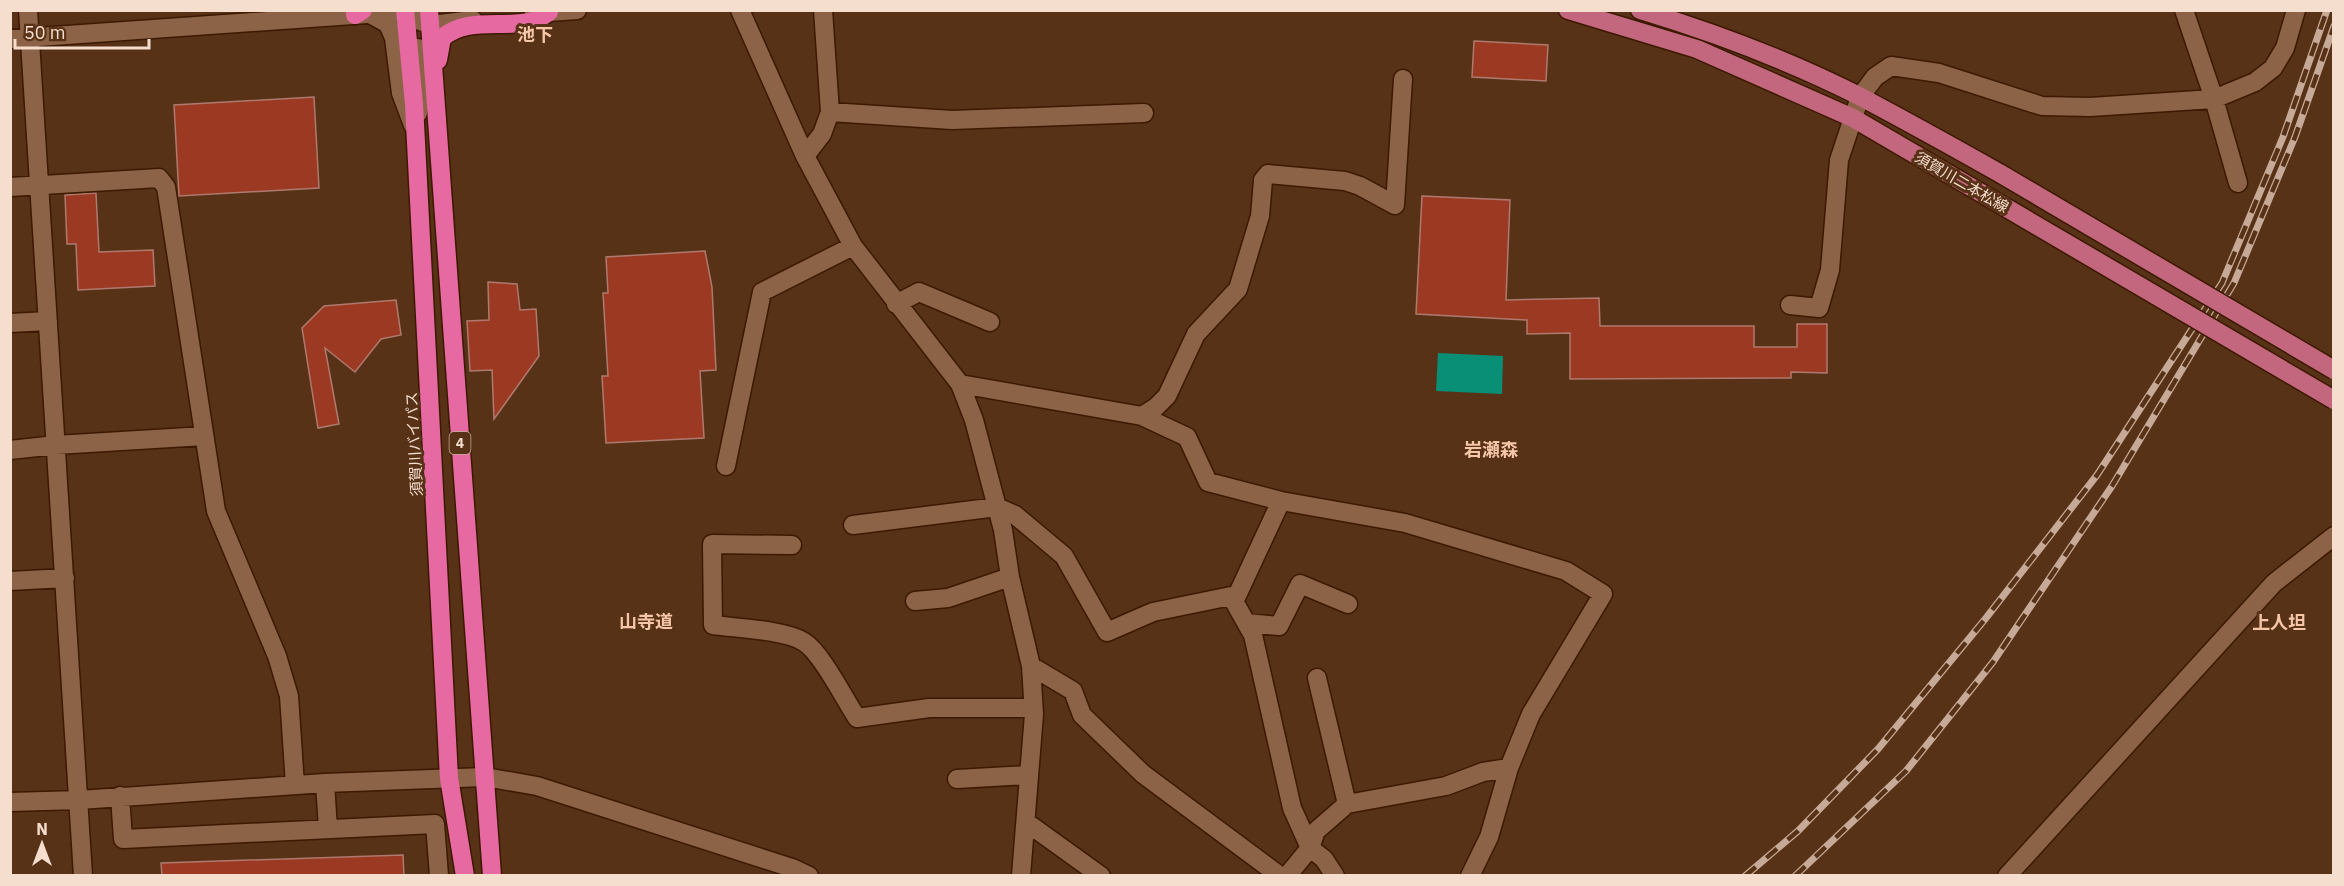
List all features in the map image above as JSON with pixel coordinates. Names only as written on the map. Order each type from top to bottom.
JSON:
[{"type":"highway","points":[[436,128],[438,50],[442,38],[450,31],[467,26],[535,21],[549,12]]},
{"type":"highway","name":"4","points":[[417,14],[436,128],[492,876]]},
{"type":"highway","name":"須賀川バイパス","points":[[417,14],[415,129],[449,778],[465,876]]},
{"type":"main road","name":"須賀川二本松線","points":[[1568,10],[1697,50],[1853,117],[2334,400]]},
{"type":"main road","name":"須賀川二本松線","points":[[1640,10],[1705,30],[1860,97],[2001,174],[2334,370]]},
{"type":"street","points":[[28,10],[83,876]]},
{"type":"street","points":[[10,39],[363,13],[577,10]]},
{"type":"street","points":[[740,10],[805,156],[853,246],[960,384],[974,420],[997,507],[1031,666],[1033,708],[1021,876]]},
{"type":"street","points":[[805,156],[822,134],[830,112],[824,10]]},
{"type":"street","points":[[2184,10],[2214,99],[2238,183]]},
{"type":"street","points":[[1790,304],[1819,308],[1830,270],[1839,160],[1860,97],[1875,77],[1891,66],[1939,73],[2042,106],[2090,107],[2214,99],[2255,82],[2272,68],[2285,48],[2296,10]]},
{"type":"street","points":[[363,13],[388,24],[394,38],[401,93],[415,129]]},
{"type":"street","points":[[1142,416],[1167,396],[1196,334],[1238,290],[1260,216],[1263,180],[1268,174],[1345,181],[1360,186],[1395,205],[1403,79]]},
{"type":"street","points":[[830,112],[952,120],[1144,113]]},
{"type":"street","points":[[10,187],[159,178],[166,187],[216,511],[277,657],[289,696],[295,785]]},
{"type":"street","points":[[726,466],[762,292],[853,246]]},
{"type":"street","points":[[896,304],[919,292],[990,322]]},
{"type":"street","points":[[10,323],[48,321]]},
{"type":"street","points":[[960,384],[1142,416],[1187,437],[1208,482],[1281,501],[1405,523],[1566,571],[1603,594],[1531,714],[1509,768],[1489,837],[1470,876]]},
{"type":"street","points":[[10,450],[204,436]]},
{"type":"street","points":[[1234,602],[1281,501]]},
{"type":"street","points":[[853,525],[997,507],[1015,515],[1064,556],[1107,632],[1153,612],[1231,596],[1253,635],[1292,808],[1310,848],[1324,859],[1335,876]]},
{"type":"street","points":[[2007,876],[2274,583],[2334,536]]},
{"type":"street","points":[[792,545],[712,544],[713,624],[778,633],[804,642],[818,657],[857,718],[929,708],[1033,708]]},
{"type":"street","points":[[10,581],[64,578]]},
{"type":"street","points":[[915,601],[948,598],[1011,578]]},
{"type":"street","points":[[1246,623],[1279,626],[1300,584],[1348,604]]},
{"type":"street","points":[[1031,666],[1073,691],[1082,715],[1143,774],[1280,876]]},
{"type":"street","points":[[1317,678],[1347,804]]},
{"type":"street","points":[[1287,876],[1310,848],[1316,831],[1347,804],[1446,786],[1483,772],[1509,768]]},
{"type":"street","points":[[957,779],[1029,775]]},
{"type":"street","points":[[10,802],[79,800],[325,783],[485,777],[537,786],[792,867],[809,876]]},
{"type":"street","points":[[325,783],[328,829]]},
{"type":"street","points":[[120,796],[123,839],[435,824],[439,876]]},
{"type":"street","points":[[1026,822],[1101,876]]},
{"type":"water","points":[[1438,353],[1503,356],[1502,394],[1436,391]]},
{"type":"building","points":[[1474,41],[1548,45],[1546,81],[1472,77]]},
{"type":"building","points":[[314,97],[319,188],[179,196],[174,105]]},
{"type":"building","points":[[96,193],[99,252],[153,250],[155,286],[78,290],[76,244],[67,244],[65,195]]},
{"type":"building","points":[[1422,196],[1510,200],[1506,300],[1599,298],[1600,326],[1754,326],[1754,347],[1797,347],[1797,324],[1827,324],[1827,373],[1791,372],[1791,378],[1570,379],[1570,333],[1527,334],[1527,320],[1416,314]]},
{"type":"building","points":[[705,251],[712,287],[716,370],[700,371],[704,438],[606,443],[602,376],[608,376],[603,293],[608,293],[606,257]]},
{"type":"building","points":[[488,282],[517,284],[520,310],[536,309],[539,356],[494,419],[492,370],[470,371],[467,321],[489,320]]},
{"type":"building","points":[[396,300],[401,335],[381,339],[355,372],[325,348],[339,424],[318,428],[302,328],[324,306]]},
{"type":"building","points":[[403,855],[404,876],[162,876],[161,863]]},
{"type":"railway","points":[[1745,876],[1798,831],[1878,749],[1986,618],[2097,475],[2222,283],[2283,137],[2327,10]]},
{"type":"railway","points":[[1795,876],[1906,771],[1993,662],[2112,486],[2234,283],[2295,137],[2334,26]]},
{"type":"district","name":"池下","points":[[535,34]]},
{"type":"district","name":"岩瀬森","points":[[1491,449]]},
{"type":"district","name":"山寺道","points":[[646,621]]},
{"type":"district","name":"上人坦","points":[[2279,622]]}]
